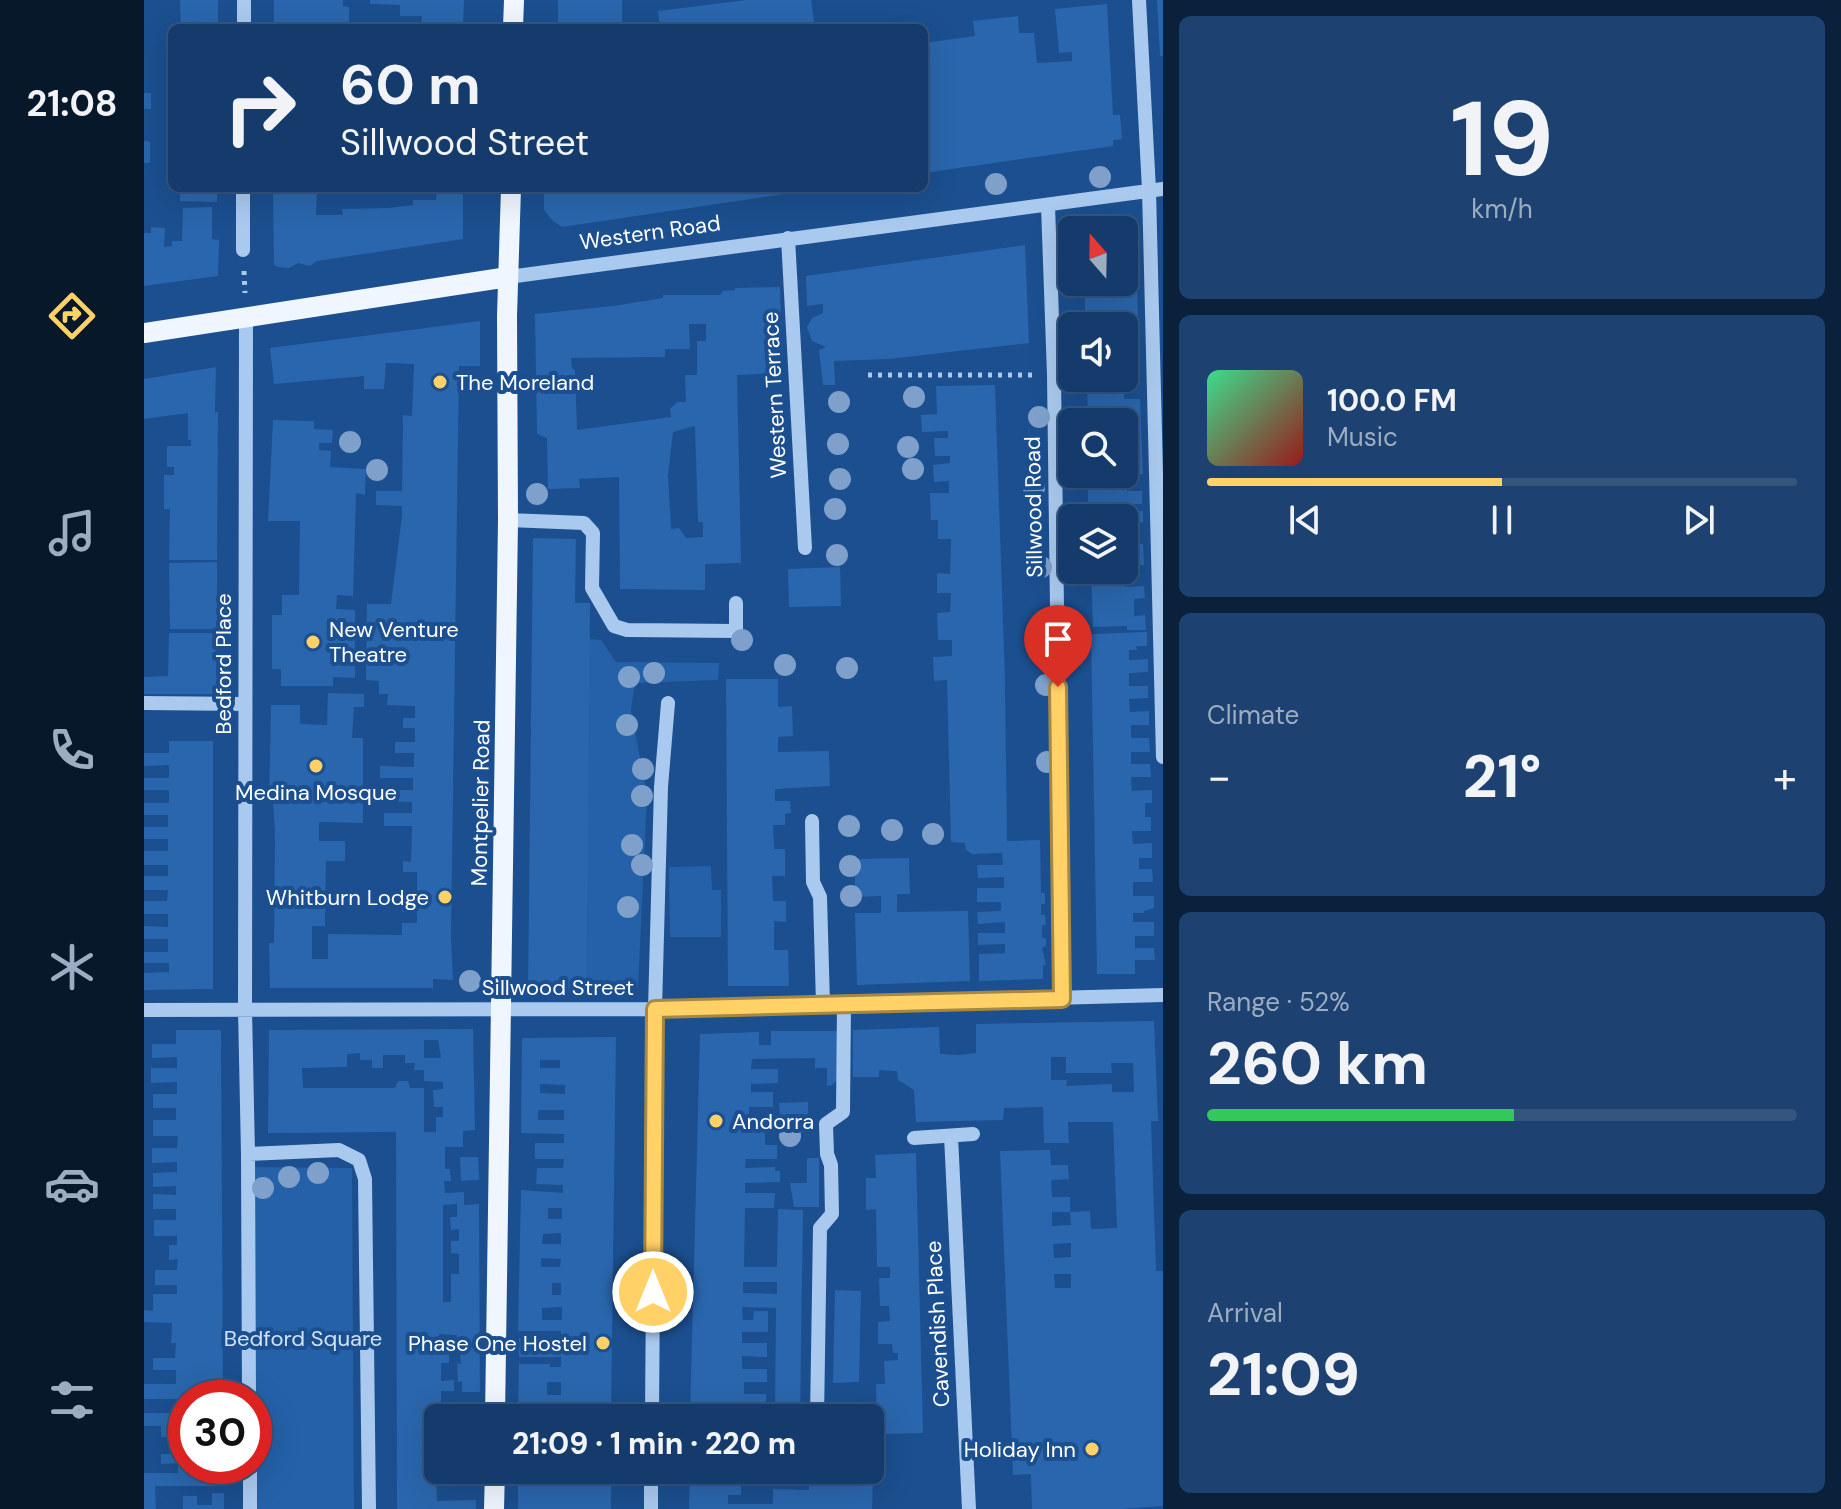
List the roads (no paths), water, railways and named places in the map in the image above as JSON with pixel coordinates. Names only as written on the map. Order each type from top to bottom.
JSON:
[{"type":"main road","points":[[513,24],[514,0]]},
{"type":"main road","name":"Montpelier Road","points":[[495,1404],[511,192]]},
{"type":"main road","name":"Western Road","points":[[144,333],[508,277]]},
{"type":"main road","points":[[494,1509],[495,1484]]},
{"type":"street","points":[[244,0],[244,24]]},
{"type":"street","points":[[1139,0],[1156,189],[1163,757]]},
{"type":"street","name":"Western Road","points":[[508,277],[1156,189]]},
{"type":"street","points":[[243,192],[243,250]]},
{"type":"street","name":"Sillwood Road","points":[[1048,206],[1054,375],[1062,999]]},
{"type":"street","name":"Western Terrace","points":[[788,238],[805,548]]},
{"type":"street","name":"Bedford Place","points":[[245,1009],[246,318]]},
{"type":"street","points":[[508,520],[584,523],[593,533],[592,588],[614,626],[627,630],[736,631],[736,603]]},
{"type":"street","points":[[144,703],[245,704]]},
{"type":"street","points":[[652,1404],[655,1009],[661,787],[668,703]]},
{"type":"street","points":[[812,821],[813,882],[820,897],[823,1004]]},
{"type":"street","name":"Sillwood Street","points":[[144,1010],[655,1009],[1163,995]]},
{"type":"street","points":[[817,1404],[820,1228],[832,1214],[826,1124],[843,1112],[844,1004]]},
{"type":"street","points":[[245,1009],[249,1380]]},
{"type":"street","points":[[914,1138],[973,1134]]},
{"type":"street","name":"Cavendish Place","points":[[951,1136],[969,1509]]},
{"type":"street","points":[[248,1154],[339,1150],[359,1160],[365,1179],[369,1509]]},
{"type":"street","points":[[250,1484],[250,1509]]},
{"type":"street","points":[[651,1484],[651,1509]]},
{"type":"place","name":"The Moreland","points":[[440,382]]},
{"type":"place","name":"New Venture Theatre","points":[[313,642]]},
{"type":"place","name":"Medina Mosque","points":[[316,766]]},
{"type":"place","name":"Whitburn Lodge","points":[[445,897]]},
{"type":"place","name":"Andorra","points":[[716,1121]]},
{"type":"place","name":"Phase One Hostel","points":[[603,1343]]},
{"type":"place","name":"Holiday Inn","points":[[1092,1449]]},
{"type":"park label","name":"Bedford Square","points":[[303,1338]]}]
